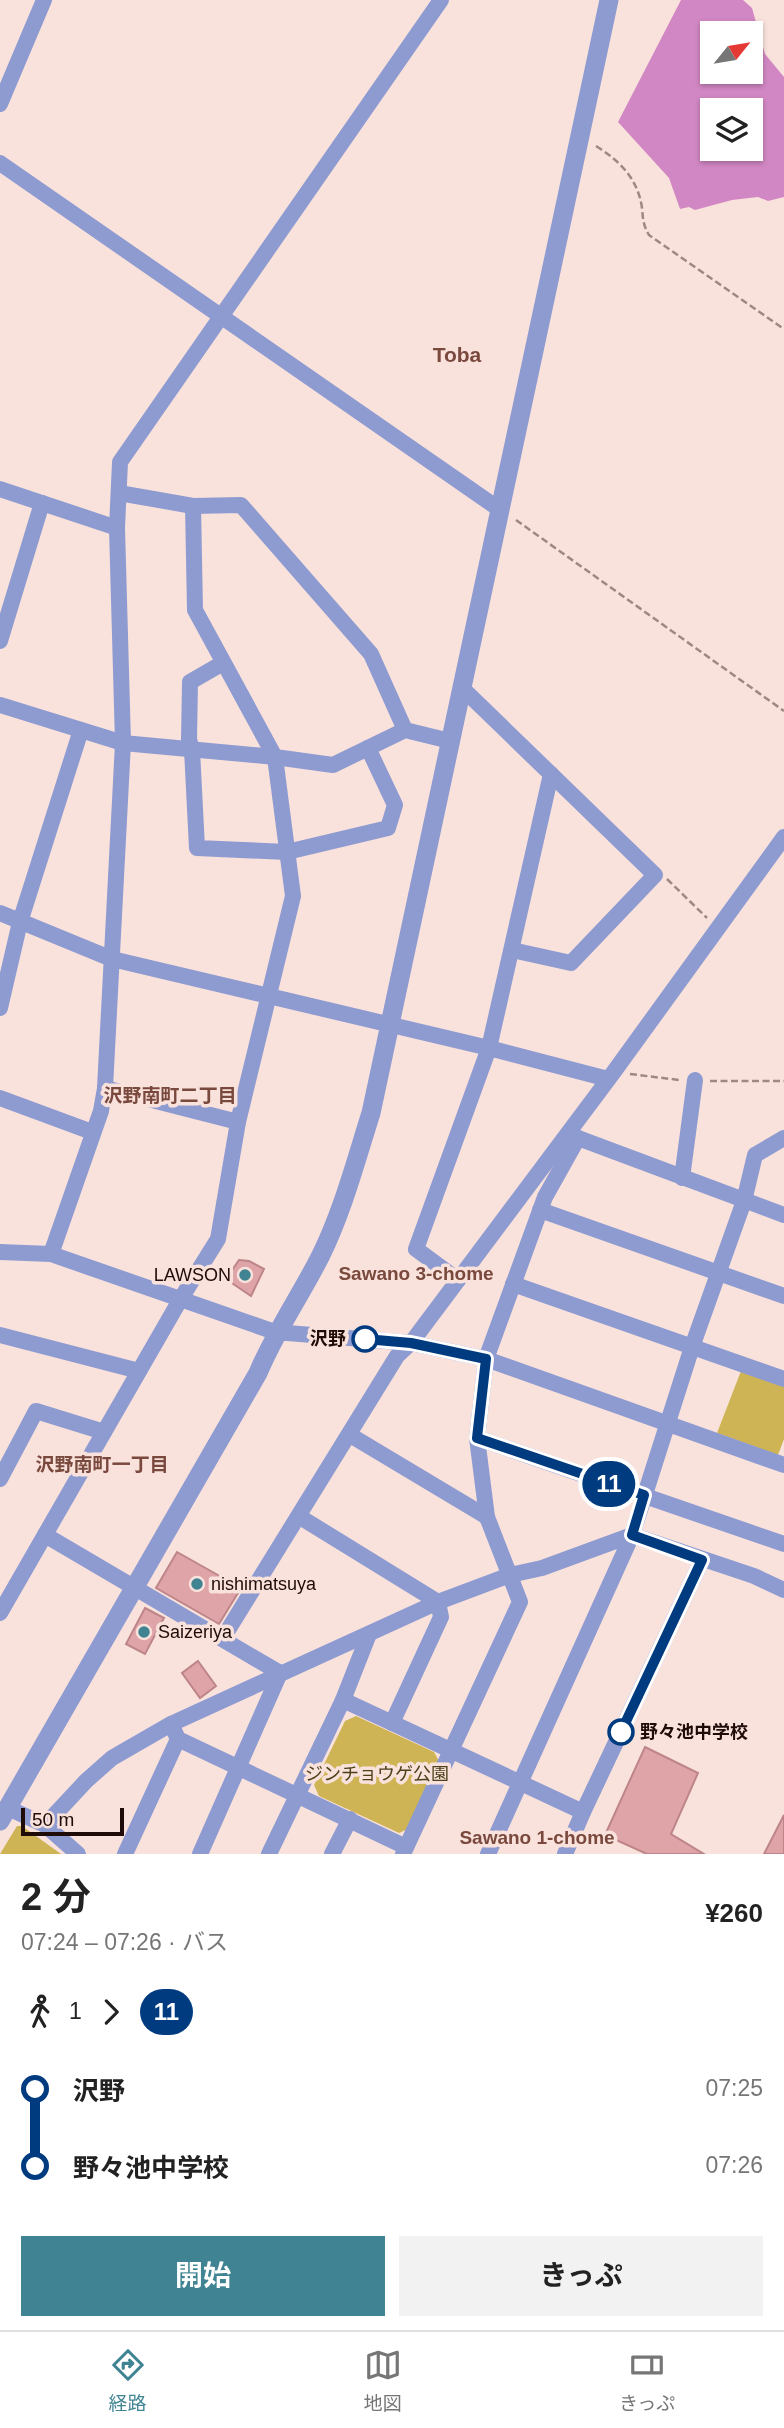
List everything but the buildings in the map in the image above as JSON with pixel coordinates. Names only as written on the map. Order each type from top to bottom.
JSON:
[{"type":"street","points":[[0,104],[44,0]]},
{"type":"street","points":[[51,1254],[101,1111],[105,1088],[123,743],[117,528],[120,462],[441,0]]},
{"type":"street","points":[[78,1854],[45,1825],[4,1814],[258,1373],[275,1332],[321,1255],[344,1199],[371,1113],[609,0]]},
{"type":"street","points":[[0,163],[499,509]]},
{"type":"street","points":[[0,489],[117,528]]},
{"type":"street","points":[[119,493],[193,506],[241,505],[371,654],[405,730]]},
{"type":"street","points":[[0,641],[6,600],[42,503]]},
{"type":"street","points":[[1,1611],[218,1239],[238,1122],[293,897],[275,757],[195,610],[193,506]]},
{"type":"street","points":[[223,663],[190,682],[189,739],[192,750],[197,848],[287,852],[388,828],[395,805],[368,748]]},
{"type":"street","points":[[461,687],[654,875],[571,963],[512,950]]},
{"type":"street","points":[[0,705],[123,743],[333,765],[405,730],[450,741]]},
{"type":"street","points":[[0,1008],[20,922],[81,730]]},
{"type":"street","points":[[458,1280],[416,1250],[489,1048],[551,774]]},
{"type":"street","points":[[223,1638],[397,1356],[411,1343],[573,1136],[608,1079],[784,836]]},
{"type":"street","points":[[0,913],[112,958],[608,1079]]},
{"type":"street","points":[[682,1178],[695,1080]]},
{"type":"street","points":[[105,1088],[238,1122]]},
{"type":"street","points":[[0,1098],[92,1132]]},
{"type":"street","points":[[573,1136],[784,1215]]},
{"type":"street","points":[[175,1731],[239,1767],[350,1819],[404,1850],[520,1602],[486,1517],[477,1438],[486,1359],[540,1210],[573,1136]]},
{"type":"street","points":[[488,1854],[632,1535],[666,1423],[744,1201],[755,1155],[784,1138]]},
{"type":"street","points":[[540,1210],[784,1296]]},
{"type":"street","points":[[0,1252],[51,1254],[275,1332],[411,1343],[486,1359],[784,1465]]},
{"type":"street","points":[[513,1284],[784,1379]]},
{"type":"street","points":[[0,1335],[139,1371]]},
{"type":"street","points":[[0,1479],[36,1411],[104,1432]]},
{"type":"street","points":[[350,1435],[486,1517]]},
{"type":"street","points":[[477,1438],[784,1544]]},
{"type":"street","points":[[300,1517],[438,1602],[441,1617],[392,1723]]},
{"type":"street","points":[[45,1535],[280,1673]]},
{"type":"street","points":[[45,1825],[86,1781],[112,1758],[175,1731],[280,1673],[438,1602],[632,1535],[784,1590]]},
{"type":"street","points":[[565,1854],[702,1560]]},
{"type":"street","points":[[270,1854],[343,1700],[369,1634]]},
{"type":"street","points":[[200,1854],[280,1673]]},
{"type":"street","points":[[343,1700],[583,1812]]},
{"type":"street","points":[[125,1854],[175,1731]]},
{"type":"street","points":[[332,1854],[350,1819]]},
{"type":"path","points":[[580,138],[618,162],[636,182],[642,225],[649,235],[784,329]]},
{"type":"path","points":[[499,509],[784,711]]},
{"type":"path","points":[[654,875],[664,876],[718,928]]},
{"type":"green space","points":[[741,1371],[784,1386],[784,1439],[778,1455],[717,1433]]},
{"type":"green space","name":"ジンチョウゲ公園","points":[[356,1716],[434,1752],[440,1763],[412,1827],[399,1833],[319,1796],[314,1785],[345,1721]]},
{"type":"green space","points":[[17,1826],[22,1826],[61,1854],[0,1854]]},
{"type":"shaded area","points":[[681,0],[743,0],[752,8],[756,21],[700,21],[700,84],[763,84],[763,47],[765,54],[784,77],[784,197],[768,201],[758,197],[732,200],[695,210],[689,207],[680,209],[669,178],[618,122]]},
{"type":"bus line","name":"11","points":[[365,1339],[411,1343],[486,1359],[477,1438],[644,1495],[632,1535],[702,1560],[621,1732]]},
{"type":"place","name":"LAWSON","points":[[245,1275]]},
{"type":"place","name":"沢野","points":[[365,1339]]},
{"type":"place","name":"nishimatsuya","points":[[197,1584]]},
{"type":"place","name":"Saizeriya","points":[[144,1632]]},
{"type":"place","name":"野々池中学校","points":[[621,1732]]},
{"type":"district","name":"Toba","points":[[457,354]]},
{"type":"district","name":"沢野南町二丁目","points":[[170,1095]]},
{"type":"district","name":"Sawano 3-chome","points":[[416,1273]]},
{"type":"district","name":"沢野南町一丁目","points":[[102,1464]]},
{"type":"district","name":"Sawano 1-chome","points":[[537,1837]]}]
